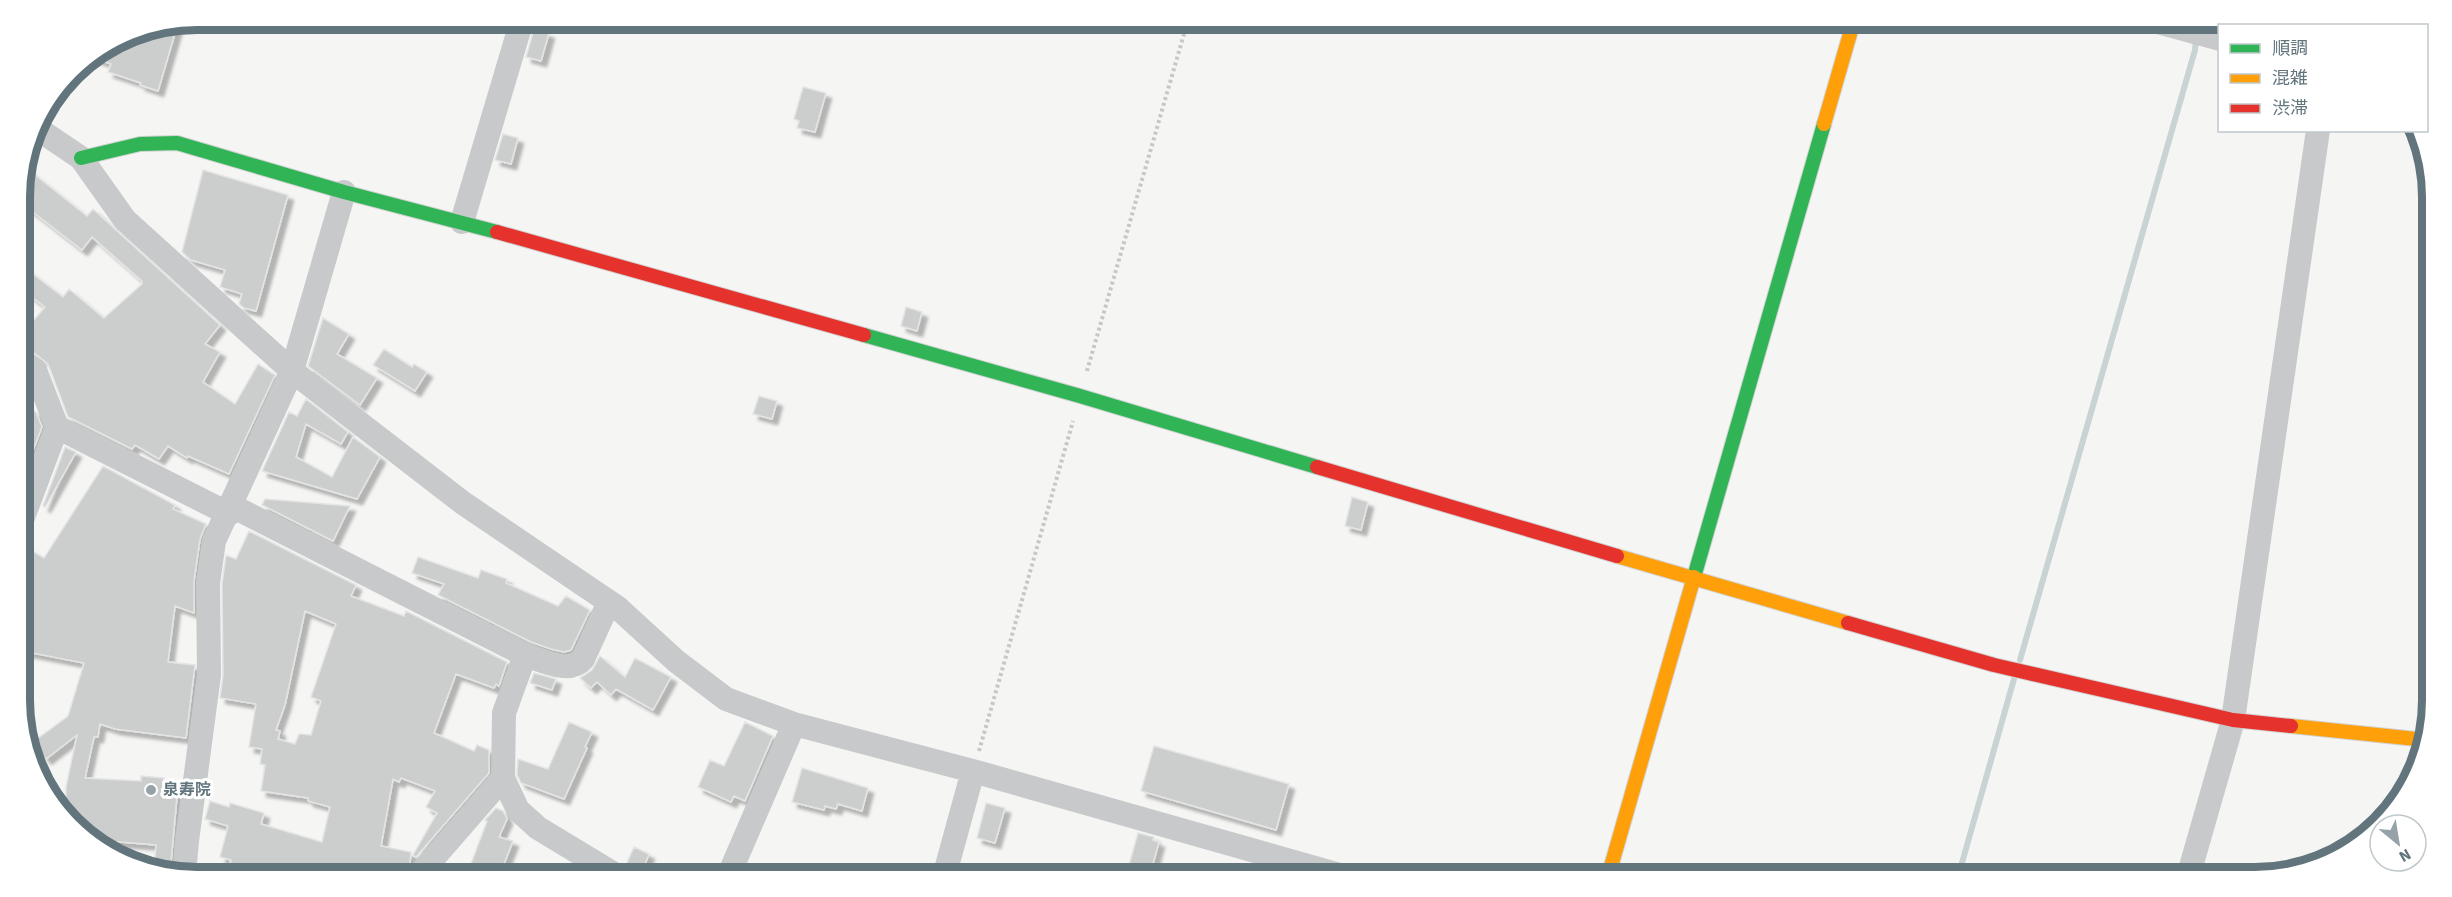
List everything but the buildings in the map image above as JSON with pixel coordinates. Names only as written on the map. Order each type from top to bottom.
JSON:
[{"type":"street","points":[[462,222],[519,30]]},
{"type":"street","points":[[1611,867],[1851,30]]},
{"type":"street","points":[[2186,30],[2216,38]]},
{"type":"street","points":[[2191,867],[2233,720],[2318,132]]},
{"type":"street","points":[[43,133],[81,158],[125,220],[292,371],[463,503],[609,602],[676,661],[726,699],[795,724],[973,771],[1312,867]]},
{"type":"street","points":[[81,158],[135,143],[155,141],[177,143],[344,192],[462,222],[1080,396],[1693,579],[2004,667],[2233,720],[2417,739]]},
{"type":"street","points":[[185,867],[209,675],[208,583],[214,541],[292,371],[344,192]]},
{"type":"street","points":[[30,367],[34,370],[57,427],[525,655],[568,668],[577,665],[583,659],[609,602]]},
{"type":"street","points":[[30,499],[57,427]]},
{"type":"street","points":[[525,655],[504,713],[503,778],[518,810],[538,828],[601,867]]},
{"type":"street","points":[[732,867],[795,724]]},
{"type":"street","points":[[947,867],[973,771]]},
{"type":"street","points":[[426,867],[503,778]]},
{"type":"path","points":[[973,771],[1185,30]]},
{"type":"waterway","points":[[2020,660],[2195,50],[2196,38]]},
{"type":"waterway","points":[[1961,867],[2014,679]]},
{"type":"traffic: fast","points":[[1694,577],[1824,124]]},
{"type":"traffic: fast","points":[[81,158],[140,144],[177,143],[344,192],[497,232]]},
{"type":"traffic: fast","points":[[864,335],[1080,396],[1317,467]]},
{"type":"traffic: slow","points":[[1824,124],[1851,30]]},
{"type":"traffic: slow","points":[[1617,556],[1848,623]]},
{"type":"traffic: slow","points":[[1611,867],[1694,577]]},
{"type":"traffic: slow","points":[[2291,726],[2417,739]]},
{"type":"traffic: jam","points":[[497,232],[864,335]]},
{"type":"traffic: jam","points":[[1317,467],[1617,556]]},
{"type":"traffic: jam","points":[[1848,623],[1994,665],[2233,720],[2291,726]]},
{"type":"place","name":"泉寿院","points":[[151,790]]}]
